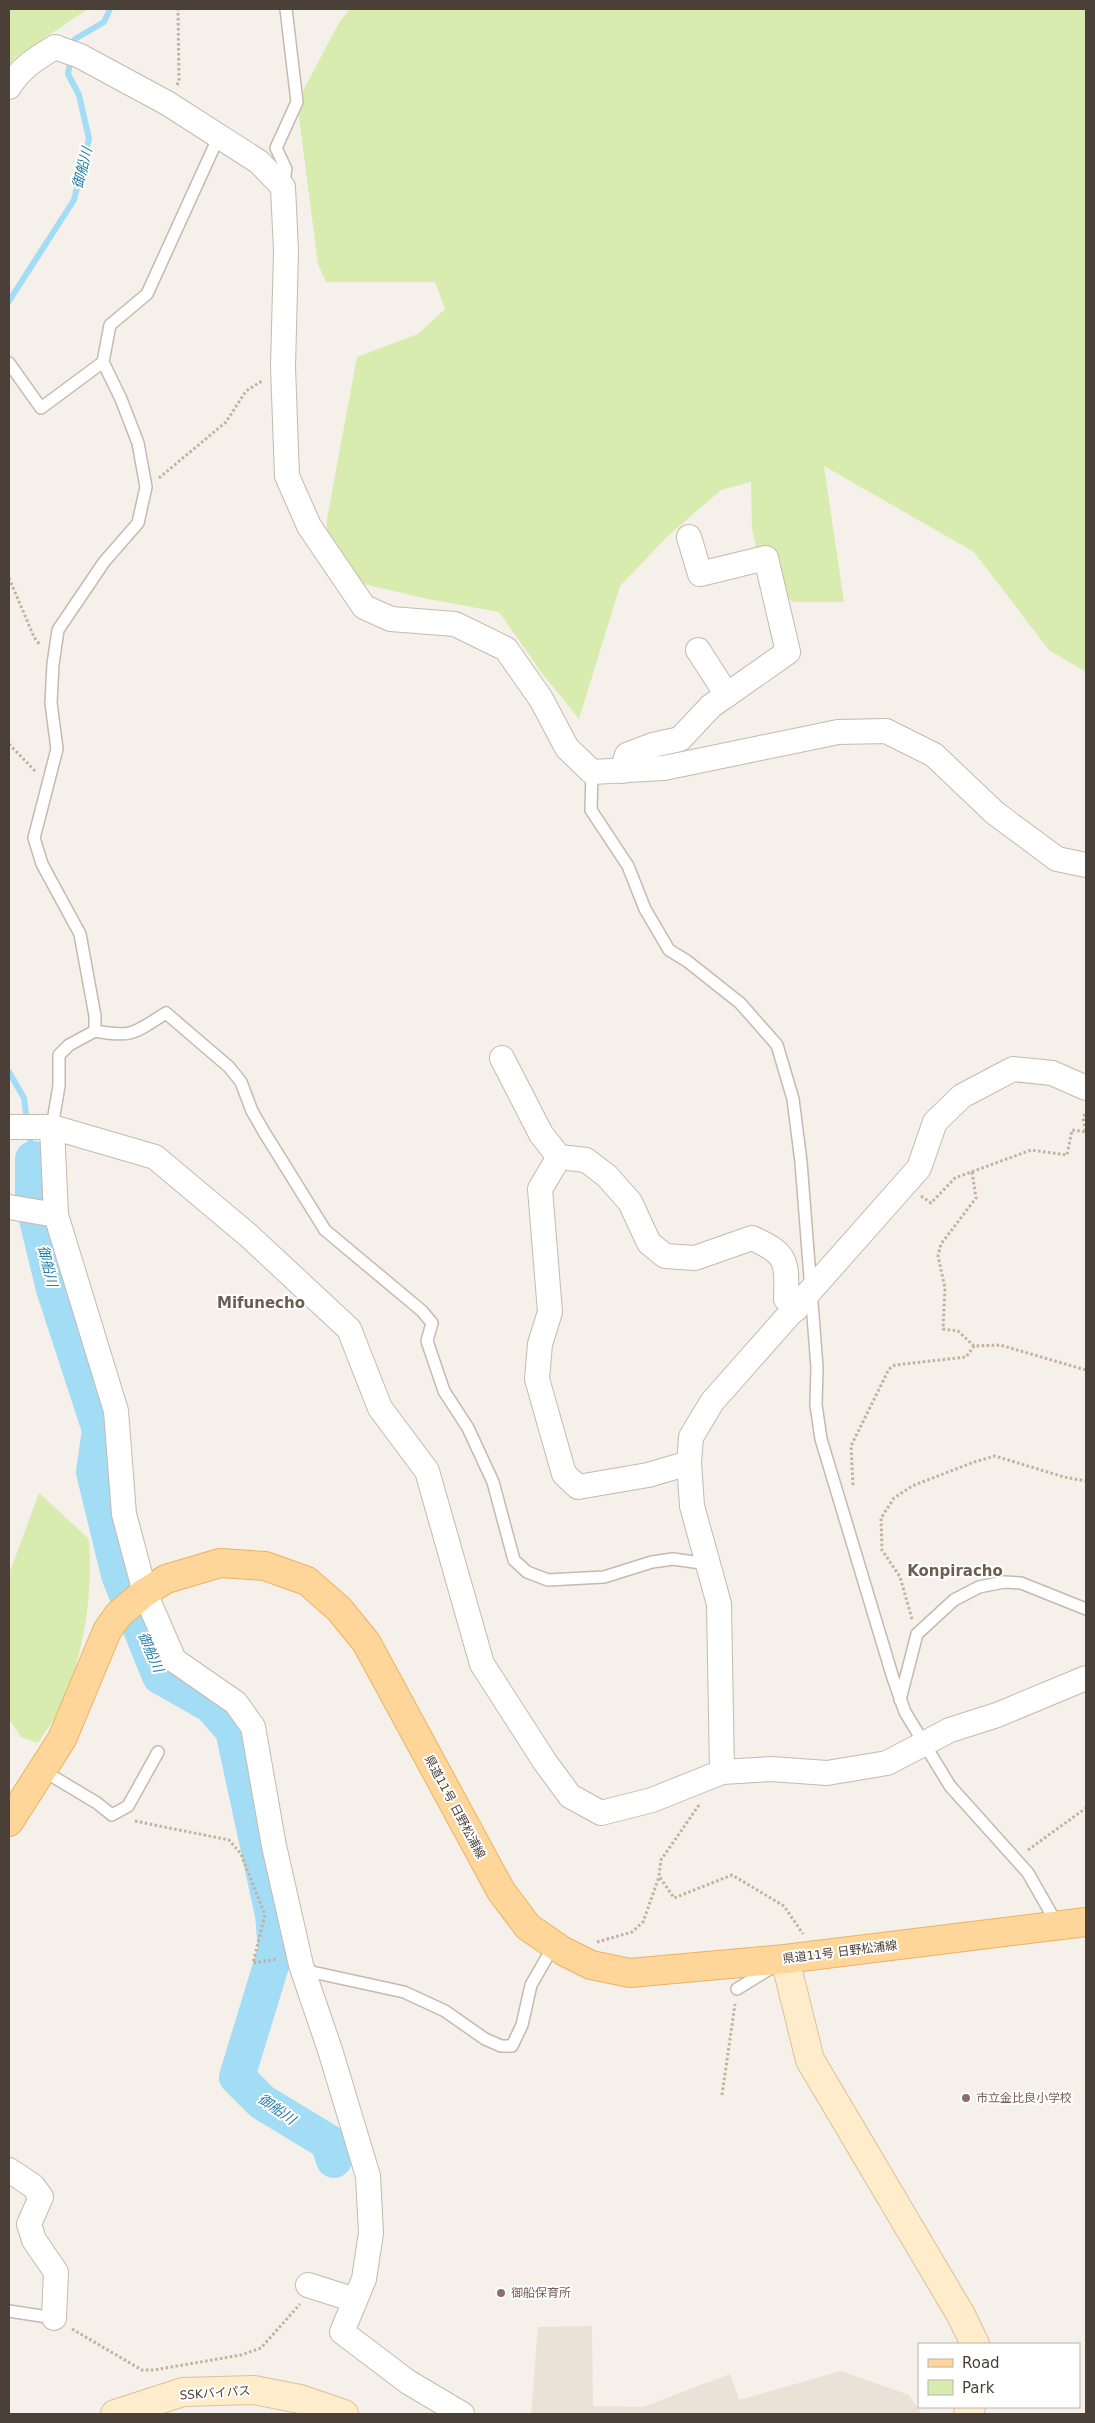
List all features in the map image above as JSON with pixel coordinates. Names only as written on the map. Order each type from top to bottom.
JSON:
[{"type":"main road","name":"県道11号 日野松浦線","points":[[9,1822],[62,1739],[107,1631],[118,1615],[144,1593],[166,1579],[220,1563],[265,1566],[307,1581],[339,1609],[366,1642],[501,1891],[528,1927],[559,1948],[591,1965],[630,1973],[817,1956],[1086,1922]]},
{"type":"street","points":[[9,87],[16,76],[36,58],[55,47],[80,56],[168,103],[259,162],[282,187],[286,251],[283,368],[287,476],[310,526],[364,607],[391,619],[455,624],[506,649],[541,699],[566,748],[592,772],[664,768],[838,732],[886,731],[934,755],[995,813],[1057,859],[1086,865]]},
{"type":"street","points":[[622,771],[627,755],[652,745],[680,739],[712,706],[788,652],[766,558],[700,574],[689,537]]},
{"type":"street","points":[[698,650],[727,695]]},
{"type":"street","points":[[502,1058],[541,1134],[559,1157],[586,1160],[607,1176],[630,1202],[649,1242],[666,1256],[695,1258],[752,1238],[774,1248],[787,1268],[786,1299],[796,1309]]},
{"type":"street","points":[[722,1772],[719,1604],[692,1506],[689,1463],[691,1437],[712,1402],[919,1168],[935,1122],[962,1096],[1013,1069],[1052,1073],[1086,1088]]},
{"type":"street","points":[[9,1127],[52,1127],[155,1157],[248,1235],[349,1329],[380,1408],[427,1471],[482,1664],[545,1762],[570,1796],[601,1814],[652,1800],[722,1772],[771,1769],[828,1773],[886,1763],[950,1730],[997,1715],[1086,1678]]},
{"type":"street","points":[[52,1127],[56,1215],[116,1411],[124,1514],[144,1593],[174,1660],[236,1704],[253,1727],[274,1846],[301,1963],[330,2050],[368,2176],[371,2233],[364,2279],[342,2332],[408,2382],[462,2414]]},
{"type":"street","points":[[559,1157],[540,1189],[550,1312],[540,1344],[537,1379],[564,1474],[578,1487],[648,1475],[689,1463]]},
{"type":"street","points":[[9,1207],[56,1215]]},
{"type":"street","points":[[785,1959],[810,2060],[961,2315],[975,2343]]},
{"type":"street","points":[[9,2170],[33,2186],[41,2197],[29,2224],[34,2240],[56,2272],[54,2318]]},
{"type":"street","points":[[312,2286],[355,2300]]},
{"type":"street","name":"SSKバイパス","points":[[115,2414],[183,2392],[254,2390],[300,2400],[344,2414]]},
{"type":"lane","points":[[282,187],[286,169],[276,148],[297,102],[286,9]]},
{"type":"lane","points":[[95,1031],[95,1016],[80,934],[42,864],[34,838],[57,749],[51,703],[53,664],[58,630],[104,562],[138,523],[146,487],[138,443],[121,399],[103,362],[110,325],[147,294],[218,136]]},
{"type":"lane","points":[[9,363],[41,408],[103,362]]},
{"type":"lane","points":[[592,772],[591,810],[628,866],[645,909],[668,950],[687,961],[740,1004],[777,1045],[793,1098],[812,1290],[817,1367],[816,1405],[822,1439],[900,1700],[905,1712],[950,1786],[1028,1873],[1058,1926]]},
{"type":"lane","points":[[52,1127],[59,1086],[59,1055],[69,1045],[95,1031],[116,1035],[134,1033],[166,1013],[229,1067],[241,1082],[252,1111],[325,1230],[422,1312],[432,1323],[427,1341],[444,1391],[468,1428],[493,1482],[514,1560],[527,1572],[548,1580],[604,1577],[652,1562],[673,1559],[708,1564]]},
{"type":"lane","points":[[900,1700],[917,1634],[954,1600],[979,1586],[1004,1582],[1020,1583],[1086,1609]]},
{"type":"lane","points":[[42,1770],[97,1803],[112,1815],[128,1806],[158,1752]]},
{"type":"lane","points":[[301,1963],[404,1992],[445,2011],[485,2039],[501,2046],[512,2046],[522,2025],[531,1985],[559,1948]]},
{"type":"lane","points":[[738,1988],[785,1959]]},
{"type":"lane","points":[[9,2311],[54,2318]]},
{"type":"path","points":[[168,103],[179,81],[178,9]]},
{"type":"path","points":[[146,487],[226,422],[246,391],[283,368]]},
{"type":"path","points":[[9,578],[34,637],[53,664]]},
{"type":"path","points":[[9,744],[48,784]]},
{"type":"path","points":[[917,1194],[931,1203],[955,1178],[1031,1150],[1067,1155],[1072,1130],[1086,1132],[1083,1118],[1086,1112]]},
{"type":"path","points":[[972,1172],[976,1198],[941,1244],[938,1256],[945,1288],[943,1329],[958,1331],[974,1346],[1000,1345],[1086,1370]]},
{"type":"path","points":[[853,1489],[851,1446],[890,1369],[894,1365],[966,1357],[974,1346]]},
{"type":"path","points":[[917,1634],[900,1577],[882,1550],[881,1518],[894,1498],[912,1486],[995,1456],[1064,1477],[1086,1481]]},
{"type":"path","points":[[559,1948],[632,1932],[643,1922],[659,1876],[661,1860],[700,1804]]},
{"type":"path","points":[[1016,1859],[1086,1808]]},
{"type":"path","points":[[121,1810],[130,1820],[229,1840],[241,1854],[265,1915],[253,1962],[301,1963]]},
{"type":"path","points":[[659,1876],[674,1898],[732,1875],[784,1906],[817,1956]]},
{"type":"path","points":[[722,2095],[738,1988]]},
{"type":"path","points":[[54,2318],[142,2370],[154,2370],[241,2355],[261,2348],[312,2286]]},
{"type":"shaded area","points":[[592,2326],[593,2406],[643,2407],[730,2374],[739,2400],[841,2371],[909,2395],[922,2414],[531,2414],[538,2327]]},
{"type":"green space","points":[[9,9],[88,9],[16,57],[9,65]]},
{"type":"green space","points":[[350,9],[1086,9],[1086,672],[1049,650],[974,552],[824,466],[844,602],[793,602],[761,572],[752,528],[751,482],[721,490],[669,535],[620,586],[579,719],[541,672],[499,612],[428,599],[325,575],[327,519],[357,357],[418,334],[445,309],[435,282],[326,282],[318,264],[297,102],[340,21]]},
{"type":"green space","points":[[39,1493],[89,1539],[90,1578],[89,1598],[79,1656],[61,1707],[38,1743],[21,1737],[9,1719],[9,1574]]},
{"type":"waterway","name":"御船川","points":[[9,301],[74,200],[89,139],[79,95],[68,74],[75,39],[104,22],[110,9]]},
{"type":"waterway","name":"御船川","points":[[9,1072],[24,1098],[27,1122]]},
{"type":"waterway","name":"御船川","points":[[29,1131],[33,1159]]},
{"type":"waterway","name":"御船川","points":[[33,1159],[33,1203],[54,1289],[100,1430],[94,1472],[119,1575],[160,1676],[211,1705],[233,1730],[273,1915],[276,1949],[237,2077],[262,2102],[328,2142],[334,2160]]},
{"type":"place","name":"市立金比良小学校","points":[[966,2098]]},
{"type":"place","name":"御船保育所","points":[[501,2293]]},
{"type":"district","name":"Mifunecho","points":[[261,1303]]},
{"type":"district","name":"Konpiracho","points":[[955,1571]]}]
